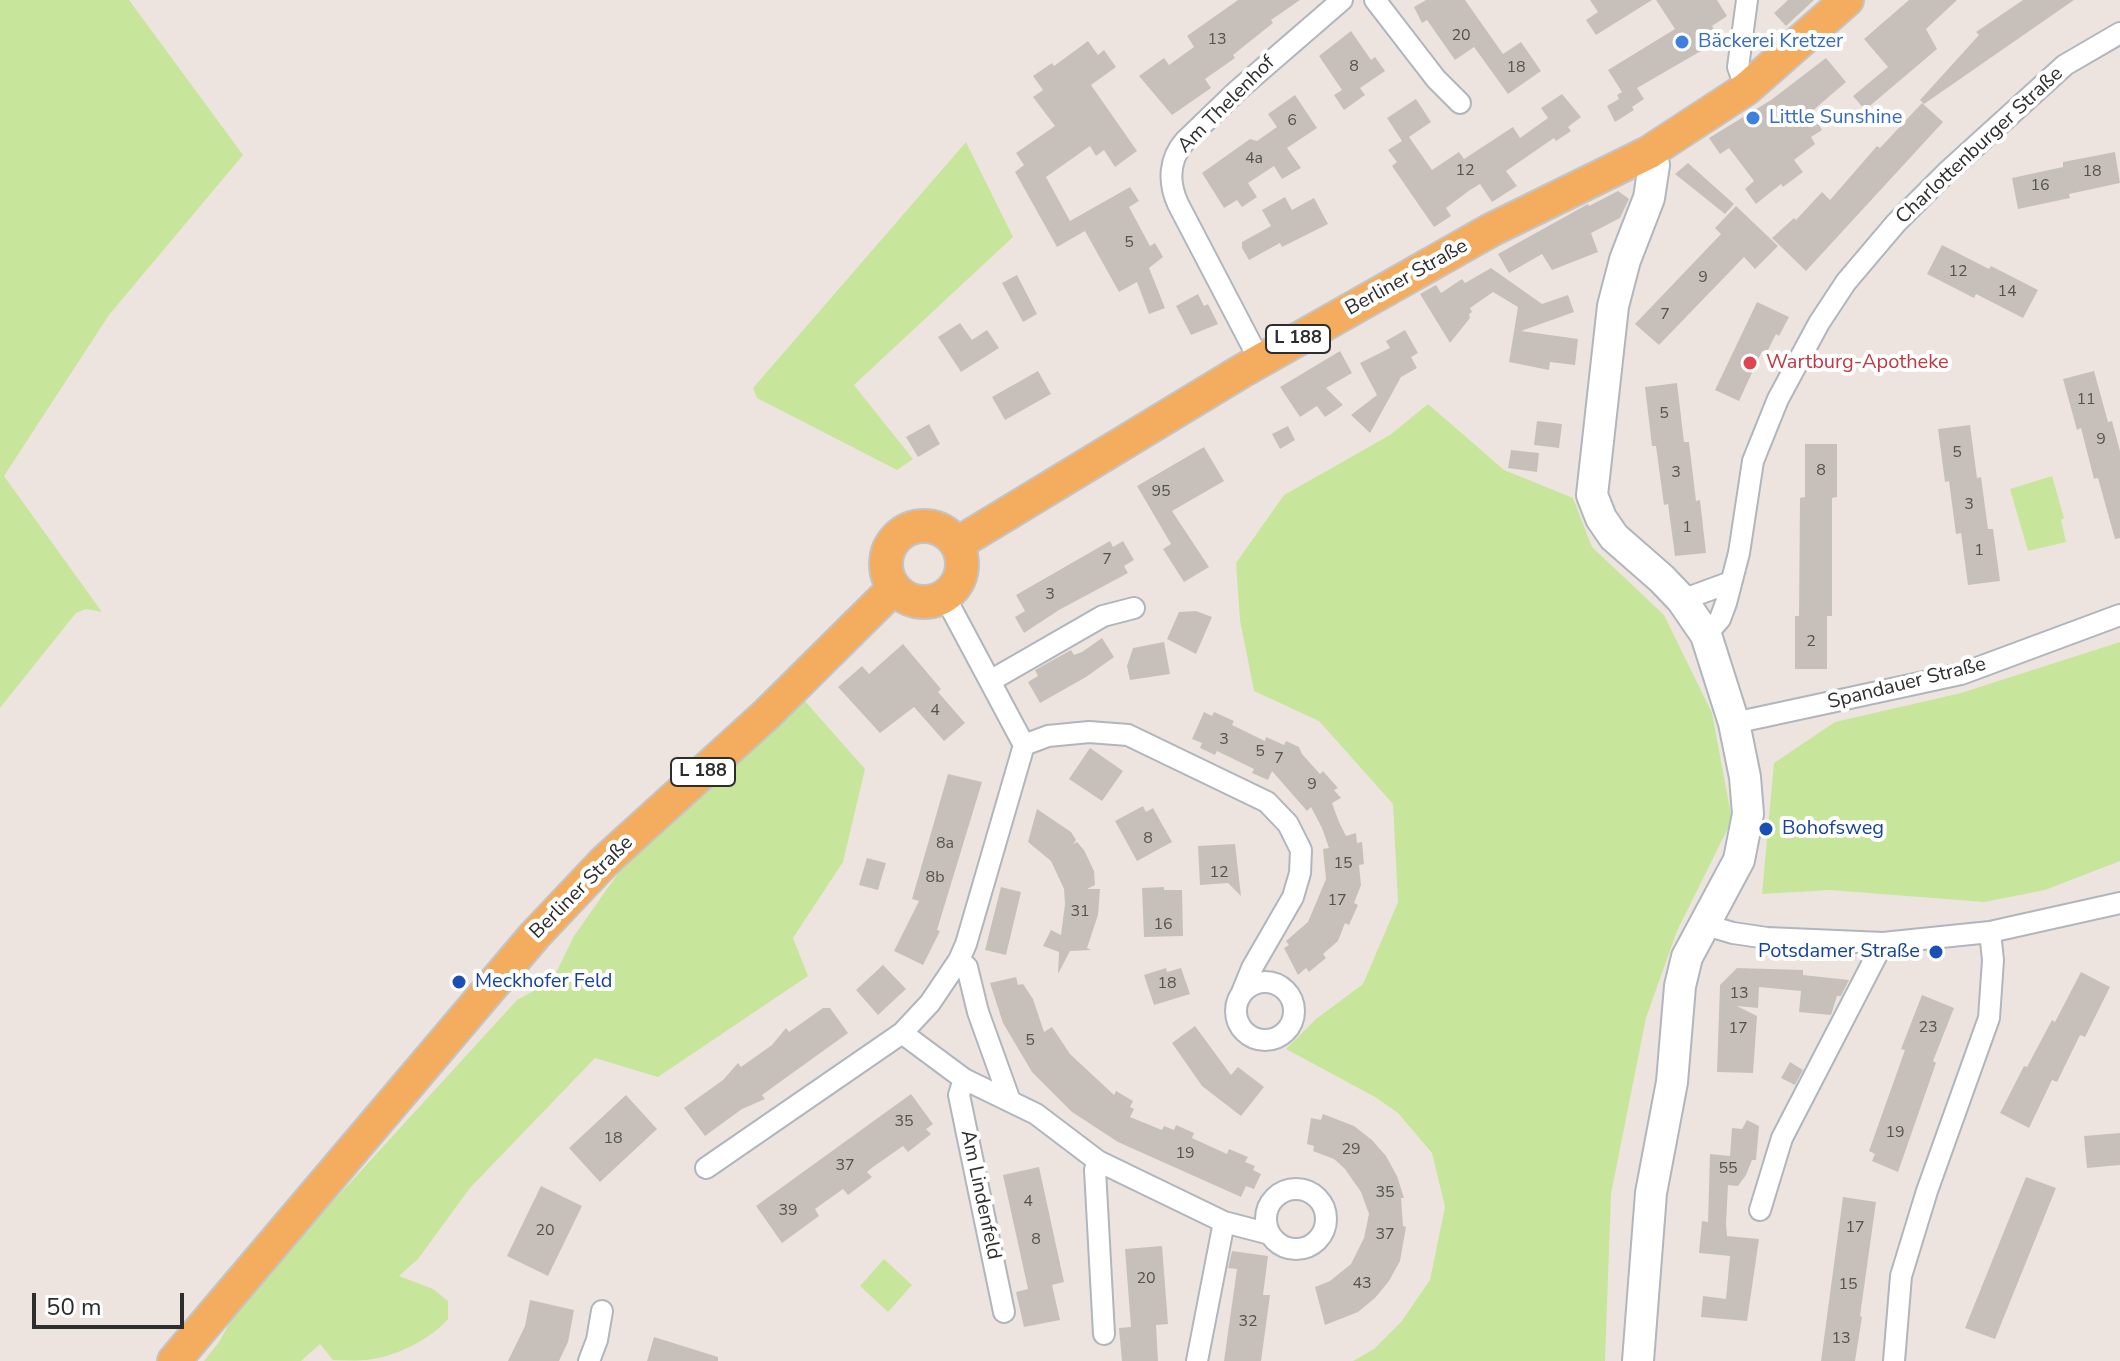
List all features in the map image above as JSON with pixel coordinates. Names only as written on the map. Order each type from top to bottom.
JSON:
[{"type":"main road","name":"Berliner Straße","points":[[957,544],[1260,361],[1491,230],[1648,153],[1746,89],[1847,0]]},
{"type":"main road","points":[[918,526],[932,527],[944,532],[957,544],[962,564],[960,577],[945,597],[923,603],[902,596],[887,577],[885,563],[888,550],[895,539],[906,531],[918,526]]},
{"type":"main road","name":"Berliner Straße","points":[[174,1361],[535,935],[605,861],[767,714],[894,588]]},
{"type":"street","name":"Am Thelenhof","points":[[1260,361],[1178,204],[1171,170],[1178,149],[1185,141],[1238,90],[1342,0]]},
{"type":"street","points":[[1375,0],[1436,79],[1460,103]]},
{"type":"street","points":[[1746,89],[1738,67],[1747,0]]},
{"type":"street","name":"Charlottenburger Straße","points":[[1706,635],[1720,619],[1739,553],[1753,461],[1778,399],[1819,323],[1846,282],[1896,223],[1946,173],[2065,65],[2120,33]]},
{"type":"street","points":[[1638,1361],[1651,1193],[1672,1082],[1680,986],[1687,957],[1739,860],[1748,826],[1745,777],[1734,723],[1706,635],[1682,600],[1614,537],[1601,518],[1592,495],[1613,306],[1625,260],[1649,198],[1654,165],[1648,153]]},
{"type":"street","points":[[1682,600],[1731,582]]},
{"type":"street","points":[[706,1168],[902,1033],[930,1003],[959,960],[1024,745],[945,597]]},
{"type":"street","points":[[990,681],[1103,616],[1134,608]]},
{"type":"street","name":"Spandauer Straße","points":[[1734,723],[1961,674],[2120,615]]},
{"type":"street","points":[[1024,745],[1048,736],[1089,732],[1128,735],[1267,802],[1288,824],[1301,850],[1300,873],[1293,897],[1252,968],[1241,995]]},
{"type":"street","points":[[1706,925],[1767,938],[1883,943],[1990,932],[2120,903]]},
{"type":"street","points":[[1894,1361],[1901,1276],[1927,1191],[1989,1018],[1993,960],[1990,932]]},
{"type":"street","points":[[1760,1210],[1782,1138],[1883,943]]},
{"type":"street","points":[[959,960],[967,967],[978,1012],[1010,1101]]},
{"type":"street","points":[[902,1033],[964,1079],[1036,1114],[1098,1161],[1224,1222],[1270,1234]]},
{"type":"street","name":"Am Lindenfeld","points":[[964,1079],[959,1095],[1004,1312]]},
{"type":"street","points":[[1098,1161],[1095,1170],[1104,1334]]},
{"type":"street","points":[[1197,1361],[1224,1222]]},
{"type":"street","points":[[589,1361],[597,1340],[602,1311]]},
{"type":"green space","points":[[0,0],[129,0],[243,155],[109,315],[4,476],[102,612],[86,609],[76,613],[0,708]]},
{"type":"green space","points":[[966,142],[1013,237],[854,385],[913,459],[897,470],[757,398],[753,388]]},
{"type":"green space","points":[[1428,404],[1504,470],[1573,498],[1592,547],[1664,615],[1712,713],[1732,820],[1677,931],[1646,1018],[1611,1194],[1605,1361],[1353,1361],[1374,1349],[1401,1322],[1430,1280],[1445,1207],[1432,1153],[1398,1113],[1375,1097],[1286,1049],[1316,1019],[1363,984],[1398,902],[1393,804],[1319,721],[1254,691],[1240,620],[1236,563],[1284,495],[1390,435]]},
{"type":"green space","points":[[2052,476],[2064,518],[2061,520],[2066,542],[2028,551],[2010,489]]},
{"type":"green space","points":[[2120,642],[2120,861],[2045,890],[1984,902],[1830,890],[1762,894],[1774,763],[1835,722],[1961,693]]},
{"type":"green space","points":[[803,699],[865,769],[843,862],[793,938],[808,976],[658,1077],[595,1058],[470,1188],[418,1259],[399,1276],[433,1289],[448,1301],[448,1319],[421,1341],[376,1359],[333,1360],[320,1344],[301,1361],[204,1361],[219,1342],[241,1302],[517,1000],[552,981],[574,936],[626,862]]},
{"type":"green space","points":[[884,1259],[912,1285],[888,1312],[860,1286]]},
{"type":"building","points":[[1238,0],[1300,0],[1271,20],[1273,23],[1233,55],[1235,58],[1205,79],[1211,88],[1172,115],[1139,76],[1164,58],[1169,65],[1194,47],[1187,36]]},
{"type":"building","points":[[1426,0],[1465,0],[1503,54],[1521,42],[1541,71],[1508,94],[1474,47],[1455,60],[1427,20],[1422,23],[1414,7]]},
{"type":"building","points":[[1590,0],[1652,0],[1596,35],[1586,20],[1598,12]]},
{"type":"building","points":[[1656,0],[1717,0],[1727,16],[1712,26],[1720,40],[1637,88],[1644,99],[1632,107],[1634,110],[1615,122],[1607,106],[1619,99],[1617,95],[1622,92],[1608,70],[1675,29]]},
{"type":"building","points":[[1788,0],[1814,0],[1786,26],[1774,13]]},
{"type":"building","points":[[1909,0],[1957,0],[1926,29],[1937,49],[1865,110],[1853,96],[1888,67],[1864,39]]},
{"type":"building","points":[[2023,0],[2074,0],[1924,104],[1920,100],[1979,35],[1976,32]]},
{"type":"building","points":[[1351,31],[1371,60],[1375,57],[1385,71],[1360,88],[1365,95],[1344,110],[1334,95],[1342,90],[1319,56]]},
{"type":"building","points":[[1088,41],[1098,55],[1104,50],[1116,67],[1091,85],[1137,151],[1115,167],[1104,150],[1096,156],[1090,146],[1046,177],[1070,221],[1130,187],[1139,201],[1129,207],[1150,246],[1155,243],[1163,257],[1149,268],[1165,308],[1149,314],[1137,282],[1119,292],[1085,231],[1057,247],[1015,172],[1024,165],[1016,153],[1055,126],[1033,97],[1043,90],[1033,76],[1052,63],[1054,66]]},
{"type":"building","points":[[1826,58],[1846,82],[1811,112],[1822,130],[1811,137],[1815,144],[1794,160],[1803,172],[1783,187],[1781,184],[1756,204],[1745,189],[1754,181],[1729,148],[1720,154],[1709,138],[1771,100]]},
{"type":"building","points":[[1562,94],[1581,117],[1568,127],[1571,131],[1556,141],[1554,138],[1506,171],[1517,186],[1492,202],[1480,184],[1446,208],[1451,216],[1434,227],[1392,166],[1397,162],[1388,150],[1402,141],[1387,118],[1416,99],[1431,122],[1409,137],[1432,170],[1459,152],[1464,159],[1513,127],[1520,138],[1548,118],[1541,108]]},
{"type":"building","points":[[1295,95],[1317,128],[1287,148],[1301,168],[1282,179],[1274,166],[1248,183],[1257,197],[1242,207],[1237,200],[1224,208],[1202,173],[1250,139],[1257,141],[1277,127],[1268,114]]},
{"type":"building","points":[[1922,103],[1943,122],[1806,271],[1772,238],[1794,218],[1796,220],[1822,192],[1830,200],[1877,146],[1880,148]]},
{"type":"building","points":[[2115,152],[2120,183],[2018,209],[2012,178],[2063,167],[2063,162]]},
{"type":"building","points":[[1688,163],[1734,204],[1725,214],[1675,174]]},
{"type":"building","points":[[1618,191],[1629,199],[1620,218],[1591,233],[1598,252],[1552,270],[1542,254],[1509,273],[1498,254],[1588,204]]},
{"type":"building","points":[[1285,197],[1292,210],[1314,198],[1328,224],[1282,247],[1280,243],[1249,260],[1242,242],[1271,226],[1262,210]]},
{"type":"building","points":[[1736,206],[1778,246],[1755,269],[1744,257],[1659,345],[1635,324],[1721,234],[1715,228]]},
{"type":"building","points":[[1942,245],[2038,290],[2023,318],[1927,274]]},
{"type":"building","points":[[1491,268],[1542,304],[1568,295],[1574,312],[1521,331],[1578,339],[1575,365],[1550,362],[1549,370],[1509,362],[1518,307],[1493,292],[1470,308],[1470,318],[1450,343],[1420,294],[1436,285],[1441,293],[1462,279],[1465,283]]},
{"type":"building","points":[[1017,275],[1037,314],[1023,322],[1002,283]]},
{"type":"building","points":[[1198,294],[1204,306],[1208,304],[1218,324],[1191,335],[1176,306]]},
{"type":"building","points":[[1757,302],[1789,317],[1766,354],[1762,351],[1739,401],[1715,390]]},
{"type":"building","points":[[960,323],[972,340],[987,330],[999,348],[961,372],[938,337]]},
{"type":"building","points":[[1405,330],[1418,353],[1411,357],[1417,368],[1401,377],[1370,433],[1351,415],[1377,395],[1360,363],[1390,348],[1386,341]]},
{"type":"building","points":[[1340,351],[1352,373],[1326,388],[1343,405],[1325,417],[1317,406],[1300,417],[1280,387]]},
{"type":"building","points":[[1038,371],[1051,394],[1005,420],[992,397]]},
{"type":"building","points":[[2094,371],[2108,422],[2112,421],[2120,451],[2120,538],[2115,539],[2098,478],[2094,479],[2081,428],[2077,430],[2063,379]]},
{"type":"building","points":[[1677,383],[1684,442],[1689,442],[1706,553],[1675,556],[1656,446],[1652,446],[1645,387]]},
{"type":"building","points":[[1537,421],[1562,424],[1559,448],[1534,445]]},
{"type":"building","points":[[929,424],[940,444],[918,457],[906,437]]},
{"type":"building","points":[[1970,425],[1977,478],[1981,477],[1988,529],[1993,529],[2000,581],[1968,585],[1961,533],[1956,534],[1949,481],[1945,482],[1938,429]]},
{"type":"building","points":[[1288,426],[1295,440],[1280,449],[1272,434]]},
{"type":"building","points":[[1805,444],[1837,444],[1837,497],[1832,498],[1832,616],[1827,616],[1827,669],[1795,669],[1795,616],[1799,616],[1800,498],[1805,497]]},
{"type":"building","points":[[1204,447],[1224,481],[1172,511],[1209,567],[1184,582],[1163,549],[1171,544],[1137,486]]},
{"type":"building","points":[[1511,450],[1539,453],[1537,472],[1508,468]]},
{"type":"building","points":[[1110,541],[1113,547],[1123,541],[1134,560],[1124,566],[1128,573],[1059,610],[1024,633],[1015,617],[1025,611],[1016,595]]},
{"type":"building","points":[[1196,611],[1212,617],[1196,654],[1167,639],[1179,612]]},
{"type":"building","points":[[1102,638],[1114,657],[1040,703],[1028,682],[1038,676],[1035,670],[1071,650],[1074,655],[1082,652]]},
{"type":"building","points":[[1164,642],[1170,674],[1130,680],[1127,666],[1133,648]]},
{"type":"building","points":[[903,644],[965,723],[944,741],[914,707],[880,733],[838,687],[862,666],[869,674]]},
{"type":"building","points":[[1204,712],[1212,716],[1214,712],[1234,721],[1232,725],[1265,741],[1266,737],[1284,745],[1286,741],[1299,747],[1320,774],[1323,771],[1338,788],[1334,790],[1341,798],[1332,803],[1346,836],[1356,833],[1357,843],[1362,842],[1364,864],[1359,865],[1361,885],[1354,903],[1358,905],[1349,925],[1345,923],[1338,941],[1323,954],[1326,958],[1309,972],[1306,968],[1298,975],[1284,948],[1289,945],[1286,941],[1308,922],[1326,879],[1323,849],[1329,848],[1322,828],[1311,807],[1307,811],[1272,771],[1268,780],[1252,773],[1254,769],[1217,751],[1215,755],[1200,748],[1202,743],[1192,739]]},
{"type":"building","points":[[1090,748],[1123,771],[1102,801],[1069,779]]},
{"type":"building","points":[[948,774],[982,782],[937,930],[940,931],[923,965],[894,951],[919,901],[912,899]]},
{"type":"building","points":[[1143,806],[1146,812],[1153,808],[1172,842],[1137,861],[1115,821]]},
{"type":"building","points":[[1037,809],[1071,832],[1076,840],[1073,844],[1077,842],[1084,850],[1094,871],[1095,885],[1087,889],[1100,889],[1098,915],[1087,948],[1091,950],[1070,951],[1058,974],[1059,952],[1043,946],[1051,930],[1061,935],[1064,889],[1051,861],[1028,842]]},
{"type":"building","points":[[1235,844],[1241,896],[1228,883],[1200,885],[1198,846]]},
{"type":"building","points":[[867,858],[886,863],[878,890],[859,885]]},
{"type":"building","points":[[1001,887],[1021,892],[1006,955],[985,950]]},
{"type":"building","points":[[1164,887],[1164,890],[1182,890],[1183,936],[1144,937],[1142,888]]},
{"type":"building","points":[[883,965],[906,989],[878,1015],[856,990]]},
{"type":"building","points":[[1166,968],[1167,972],[1181,968],[1190,994],[1154,1005],[1144,975]]},
{"type":"building","points":[[1737,968],[1803,970],[1803,975],[1849,980],[1841,996],[1837,996],[1831,1015],[1799,1012],[1801,991],[1759,987],[1758,1008],[1737,1006],[1757,1016],[1753,1073],[1717,1072],[1720,985]]},
{"type":"building","points":[[2081,972],[2110,987],[2085,1037],[2080,1035],[2057,1082],[2052,1080],[2029,1128],[2000,1113],[2024,1066],[2027,1067],[2052,1020],[2055,1022]]},
{"type":"building","points":[[1016,977],[1018,985],[1023,984],[1033,999],[1044,1032],[1052,1027],[1070,1054],[1114,1095],[1116,1091],[1133,1101],[1130,1107],[1134,1109],[1130,1117],[1162,1130],[1164,1126],[1174,1130],[1176,1125],[1194,1133],[1192,1138],[1227,1154],[1229,1149],[1248,1157],[1245,1162],[1255,1166],[1253,1170],[1261,1174],[1254,1189],[1246,1186],[1241,1197],[1118,1142],[1072,1112],[1032,1072],[1003,1023],[990,983]]},
{"type":"building","points":[[1922,995],[1954,1008],[1933,1061],[1936,1063],[1898,1172],[1872,1161],[1875,1154],[1869,1151],[1905,1050],[1901,1049]]},
{"type":"building","points":[[823,1008],[830,1008],[848,1033],[762,1095],[765,1099],[742,1109],[705,1136],[684,1108],[723,1080],[738,1063],[741,1067],[772,1045],[786,1028],[789,1032]]},
{"type":"building","points":[[1195,1026],[1231,1075],[1238,1067],[1264,1087],[1241,1116],[1202,1086],[1172,1043]]},
{"type":"building","points":[[1790,1062],[1803,1070],[1795,1085],[1781,1078]]},
{"type":"building","points":[[911,1094],[933,1124],[926,1129],[931,1134],[908,1152],[903,1146],[873,1167],[867,1172],[872,1177],[848,1195],[843,1189],[815,1209],[819,1216],[782,1243],[756,1206]]},
{"type":"building","points":[[626,1095],[657,1129],[600,1182],[569,1148]]},
{"type":"building","points":[[1323,1114],[1354,1126],[1386,1156],[1404,1198],[1401,1198],[1403,1226],[1406,1227],[1400,1261],[1375,1298],[1358,1312],[1325,1325],[1315,1287],[1330,1281],[1351,1264],[1364,1238],[1369,1214],[1361,1192],[1345,1169],[1334,1159],[1313,1151],[1314,1146],[1307,1144],[1311,1118],[1321,1120]]},
{"type":"building","points":[[1747,1120],[1759,1126],[1756,1160],[1752,1160],[1738,1186],[1728,1185],[1726,1224],[1727,1236],[1759,1239],[1747,1321],[1701,1317],[1703,1296],[1726,1299],[1730,1256],[1699,1253],[1702,1221],[1708,1222],[1710,1154],[1730,1156],[1732,1128],[1742,1129]]},
{"type":"building","points":[[2120,1133],[2120,1165],[2087,1168],[2084,1136]]},
{"type":"building","points":[[1039,1167],[1064,1282],[1052,1285],[1060,1320],[1024,1327],[1016,1292],[1028,1289],[1003,1175]]},
{"type":"building","points":[[2026,1177],[2056,1188],[1995,1339],[1965,1328]]},
{"type":"building","points":[[541,1186],[582,1206],[548,1276],[507,1256]]},
{"type":"building","points":[[1843,1197],[1876,1202],[1862,1317],[1855,1361],[1821,1361]]},
{"type":"building","points":[[1162,1246],[1168,1324],[1156,1325],[1158,1361],[1122,1361],[1119,1328],[1131,1327],[1125,1249]]},
{"type":"building","points":[[1232,1251],[1268,1256],[1263,1295],[1270,1295],[1261,1361],[1224,1361],[1237,1269],[1228,1268]]},
{"type":"building","points":[[530,1300],[574,1310],[568,1342],[559,1361],[508,1361],[525,1326]]},
{"type":"building","points":[[654,1337],[718,1357],[718,1361],[647,1361]]},
{"type":"place","name":"Bäckerei Kretzer","points":[[1682,42]]},
{"type":"place","name":"Little Sunshine","points":[[1753,118]]},
{"type":"place","name":"Wartburg-Apotheke","points":[[1750,363]]},
{"type":"place","name":"Bohofsweg","points":[[1766,829]]},
{"type":"place","name":"Potsdamer Straße","points":[[1936,952]]},
{"type":"place","name":"Meckhofer Feld","points":[[459,982]]}]
